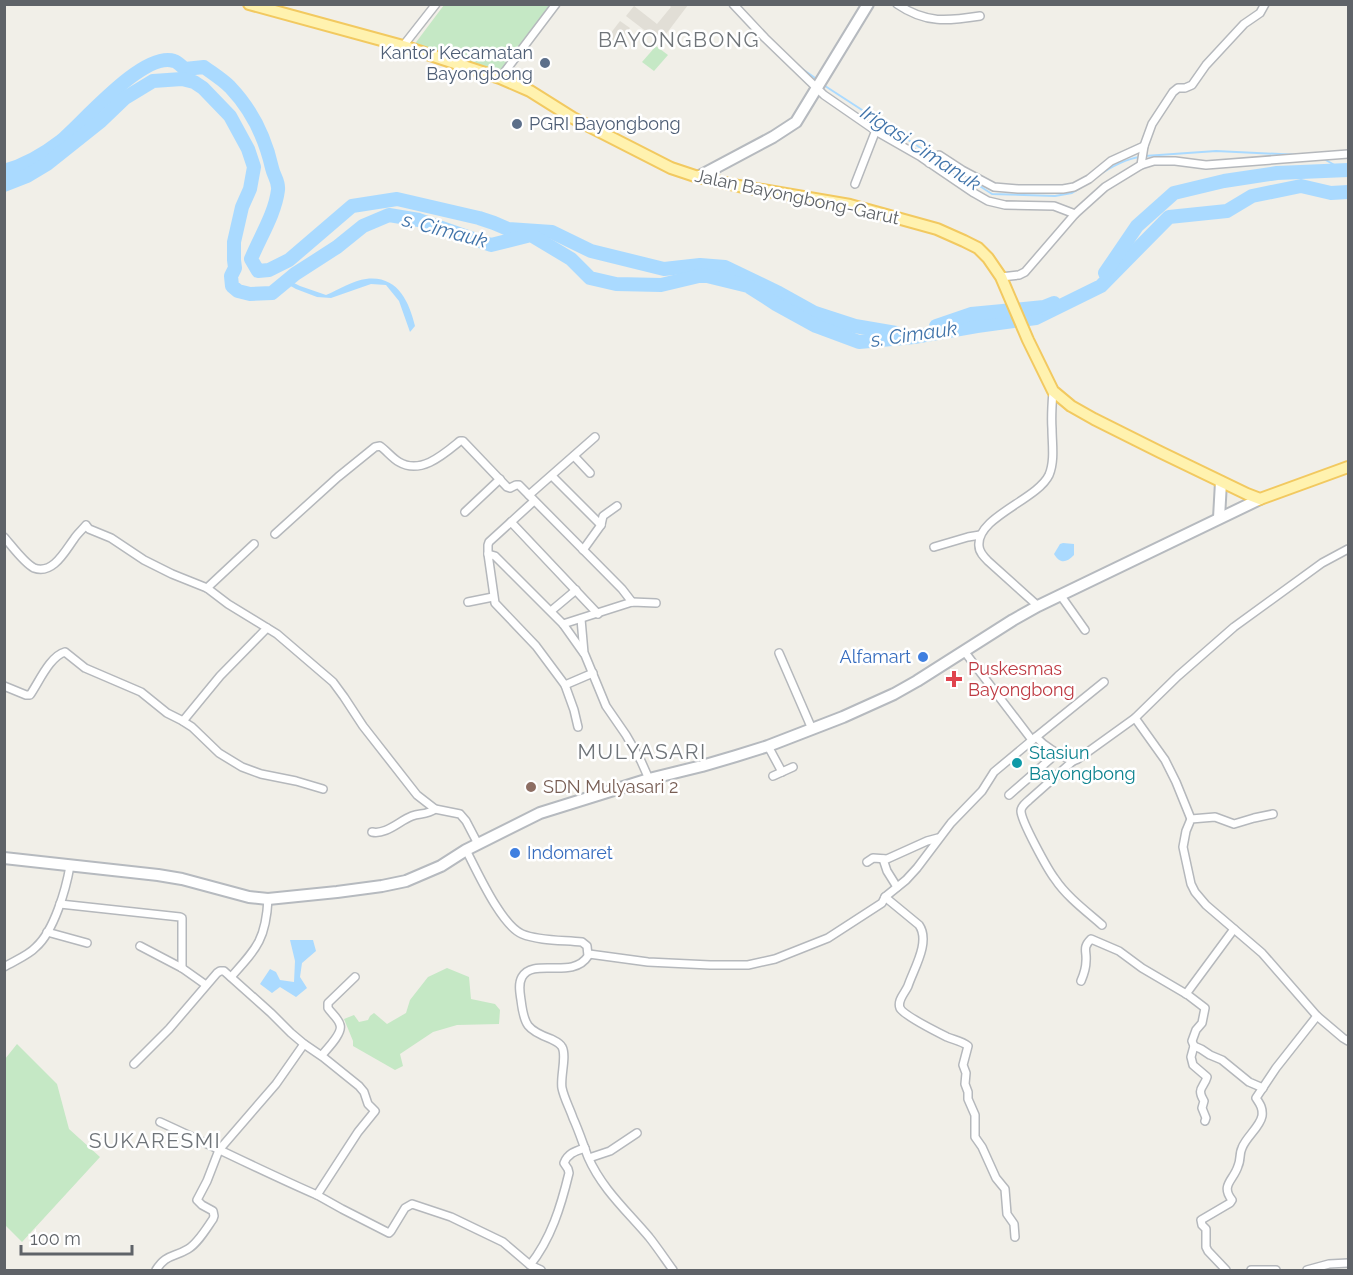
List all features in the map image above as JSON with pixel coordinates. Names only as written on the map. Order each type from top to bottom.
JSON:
[{"type":"main road","name":"Jalan Bayongbong-Garut","points":[[249,4],[403,46],[501,78],[530,91],[573,118],[671,168],[698,177],[850,206],[937,229],[964,241],[978,248],[1001,277],[1053,392],[1094,419],[1260,499]]},
{"type":"main road","points":[[698,177],[790,127],[800,117],[868,4]]},
{"type":"main road","points":[[4,858],[158,875],[249,897],[268,899],[395,884],[441,866],[466,850],[540,813],[649,779],[768,746],[894,694],[1038,606],[1260,499],[1348,467]]},
{"type":"main road","points":[[1219,518],[1221,482]]},
{"type":"street","points":[[403,46],[436,4]]},
{"type":"street","points":[[501,78],[556,4]]},
{"type":"street","points":[[733,4],[817,87],[876,130],[988,201],[1005,205],[1054,206],[1075,214]]},
{"type":"street","points":[[897,4],[918,16],[941,20],[980,16]]},
{"type":"street","points":[[1142,163],[1152,124],[1173,92],[1192,84],[1206,65],[1244,24],[1260,13],[1265,4]]},
{"type":"street","points":[[855,184],[876,130]]},
{"type":"street","points":[[930,163],[937,155],[994,187],[1063,189],[1074,187],[1089,179],[1111,161],[1144,149]]},
{"type":"street","points":[[1001,277],[1025,272],[1075,214],[1105,187],[1142,163],[1174,161],[1206,165],[1348,154]]},
{"type":"street","points":[[1038,606],[981,553],[979,547],[980,535],[985,528],[1028,496],[1049,474],[1052,464],[1053,392]]},
{"type":"street","points":[[578,727],[566,685],[536,646],[495,603],[488,545],[552,476],[595,436]]},
{"type":"street","points":[[275,534],[338,477],[378,446],[384,448],[403,464],[417,467],[435,460],[463,441],[507,487],[519,486],[622,589],[632,602]]},
{"type":"street","points":[[574,456],[590,473]]},
{"type":"street","points":[[552,476],[601,525]]},
{"type":"street","points":[[465,512],[500,479]]},
{"type":"street","points":[[583,550],[601,525],[603,516],[616,506]]},
{"type":"street","points":[[511,522],[598,614]]},
{"type":"street","points":[[4,537],[34,568],[42,569],[52,566],[62,557],[86,525],[88,529],[111,538],[144,560],[207,588],[228,604],[277,634],[333,682],[363,726],[417,795],[435,809],[460,814],[478,844]]},
{"type":"street","points":[[934,547],[980,535]]},
{"type":"street","points":[[207,588],[254,544]]},
{"type":"street","points":[[1102,926],[1055,880],[1038,851],[1021,811],[1023,805],[1073,761],[1135,718],[1234,627],[1323,563],[1348,549]]},
{"type":"street","points":[[488,554],[495,556],[563,624],[585,655],[606,706],[626,735],[649,779]]},
{"type":"street","points":[[551,611],[576,590]]},
{"type":"street","points":[[1061,596],[1085,630]]},
{"type":"street","points":[[468,602],[493,597]]},
{"type":"street","points":[[563,624],[632,602],[656,603]]},
{"type":"street","points":[[581,619],[585,655]]},
{"type":"street","points":[[183,721],[220,676],[267,628]]},
{"type":"street","points":[[964,651],[1034,739],[1056,754],[1073,761]]},
{"type":"street","points":[[4,686],[26,695],[30,694],[57,656],[65,652],[85,668],[141,692],[167,713],[192,727],[219,753],[242,767],[323,789]]},
{"type":"street","points":[[778,652],[812,729]]},
{"type":"street","points":[[566,685],[593,674]]},
{"type":"street","points":[[589,954],[648,962],[748,965],[775,959],[828,938],[882,903],[885,897],[917,868],[938,838],[982,792],[994,772],[1104,681]]},
{"type":"street","points":[[1135,718],[1168,766],[1191,819],[1183,842],[1191,884],[1195,892],[1206,905],[1262,953],[1317,1016],[1348,1041]]},
{"type":"street","points":[[768,746],[782,772]]},
{"type":"street","points":[[1009,795],[1056,754]]},
{"type":"street","points":[[773,776],[793,766]]},
{"type":"street","points":[[372,832],[380,833],[411,816],[430,813],[435,809]]},
{"type":"street","points":[[1191,819],[1215,817],[1234,824],[1273,814]]},
{"type":"street","points":[[867,862],[873,858],[883,859],[938,838]]},
{"type":"street","points":[[466,850],[487,891],[511,928],[529,936],[582,942],[587,946],[589,954],[578,966],[529,971],[522,978],[520,986],[522,1014],[532,1032],[556,1041],[562,1047],[564,1054],[561,1072],[562,1089],[589,1158],[613,1198],[650,1238],[673,1270]]},
{"type":"street","points":[[883,859],[889,876],[897,887]]},
{"type":"street","points":[[4,967],[36,948],[47,932],[57,914],[67,884],[70,866]]},
{"type":"street","points":[[885,897],[919,925],[922,931],[918,963],[902,995],[900,1007],[913,1019],[968,1047],[963,1065],[966,1073],[965,1084],[968,1099],[975,1116],[975,1137],[982,1145],[996,1178],[1005,1189],[1007,1214],[1014,1224],[1014,1237]]},
{"type":"street","points":[[231,976],[252,953],[262,937],[267,917],[268,899]]},
{"type":"street","points":[[60,904],[182,918],[182,968]]},
{"type":"street","points":[[1186,994],[1234,929]]},
{"type":"street","points":[[47,932],[87,943]]},
{"type":"street","points":[[1081,981],[1087,957],[1084,951],[1091,939],[1119,951],[1205,1008],[1202,1023],[1196,1030],[1192,1041],[1194,1046],[1191,1054],[1192,1063],[1207,1077],[1200,1090],[1204,1101],[1202,1108],[1205,1121]]},
{"type":"street","points":[[140,946],[182,968],[206,985]]},
{"type":"street","points":[[134,1064],[169,1029],[220,971],[231,976],[304,1044],[322,1055],[362,1090],[367,1102],[375,1112],[358,1132],[316,1195]]},
{"type":"street","points":[[322,1055],[340,1028],[340,1024],[328,1008],[328,1003],[355,977]]},
{"type":"street","points":[[1226,1270],[1206,1247],[1207,1232],[1201,1220],[1232,1201],[1227,1192],[1227,1186],[1238,1167],[1242,1147],[1263,1114],[1256,1098],[1276,1068],[1317,1016]]},
{"type":"street","points":[[156,1270],[166,1258],[190,1248],[213,1219],[213,1211],[197,1200],[219,1150],[276,1084],[304,1044]]},
{"type":"street","points":[[1194,1046],[1222,1060],[1249,1082],[1263,1088]]},
{"type":"street","points":[[160,1122],[316,1195],[389,1233],[405,1208],[412,1204],[451,1217],[503,1242],[530,1265],[541,1270]]},
{"type":"street","points":[[589,1158],[610,1151],[637,1133]]},
{"type":"street","points":[[530,1265],[546,1240],[558,1214],[569,1173],[564,1163],[569,1155],[585,1148]]},
{"type":"street","points":[[1307,1270],[1329,1264],[1348,1263]]},
{"type":"street","points":[[1251,1270],[1276,1270]]},
{"type":"shaded area","points":[[669,5],[688,5],[660,42],[626,16],[634,6],[657,24],[671,7]]},
{"type":"shaded area","points":[[620,21],[630,28],[614,50],[604,42]]},
{"type":"green space","points":[[444,5],[552,5],[501,79],[411,49]]},
{"type":"green space","points":[[656,46],[668,55],[654,71],[642,62]]},
{"type":"green space","points":[[447,968],[469,977],[471,999],[495,1004],[500,1010],[499,1024],[457,1025],[433,1032],[400,1054],[403,1066],[395,1070],[353,1046],[344,1019],[354,1015],[359,1022],[368,1020],[374,1013],[387,1024],[406,1013],[410,1000],[428,977]]},
{"type":"green space","points":[[17,1044],[57,1084],[69,1129],[100,1157],[22,1242],[4,1224],[5,1059]]},
{"type":"water","points":[[295,274],[292,282],[326,295],[361,280],[386,281],[394,286],[405,299],[415,326],[410,332],[399,301],[386,285],[371,284],[331,298],[317,297],[287,284]]},
{"type":"water","points":[[1063,543],[1074,544],[1074,555],[1063,561],[1054,554]]},
{"type":"water","points":[[290,940],[313,940],[316,951],[302,963],[300,977],[307,988],[296,997],[280,987],[272,993],[260,984],[270,969],[276,972],[280,980],[294,982],[295,961]]},
{"type":"waterway","points":[[4,171],[27,163],[61,141],[130,77],[161,61],[174,61],[185,69],[204,67],[224,81],[245,105],[266,146],[278,187],[271,217],[251,259],[258,271],[269,270],[289,260],[352,206],[397,199],[479,218],[508,229],[552,232],[591,251],[664,269],[700,265],[725,267],[815,313],[855,326],[896,333]]},
{"type":"waterway","name":"Irigasi Cimanuk","points":[[798,66],[818,80]]},
{"type":"waterway","name":"s. Cimauk","points":[[4,185],[27,176],[47,164],[101,121],[125,98],[153,81],[182,79],[194,82],[203,88],[230,116],[248,149],[254,167],[250,189],[242,207],[234,242],[235,268],[231,276],[232,286],[238,291],[250,294],[272,293],[363,226],[389,215],[419,220],[491,245],[531,235],[571,259],[590,278],[616,284],[661,285],[703,275],[748,286],[816,326],[859,342],[914,337],[1036,318],[1101,286],[1169,217],[1227,211],[1252,196],[1301,186],[1331,193],[1348,192]]},
{"type":"waterway","name":"Irigasi Cimanuk","points":[[822,84],[933,156]]},
{"type":"waterway","name":"Irigasi Cimanuk","points":[[1145,156],[1216,151],[1301,155]]},
{"type":"waterway","name":"Irigasi Cimanuk","points":[[1096,177],[1117,164],[1140,157]]},
{"type":"waterway","name":"Irigasi Cimanuk","points":[[938,159],[992,194],[1055,196],[1072,193],[1082,187]]},
{"type":"waterway","name":"Irigasi Cimanuk","points":[[1324,159],[1345,171]]},
{"type":"waterway","points":[[1105,273],[1137,226],[1174,193],[1224,181],[1277,173],[1348,170]]},
{"type":"waterway","points":[[936,326],[971,314],[1044,307],[1054,303]]},
{"type":"place","name":"Kantor Kecamatan Bayongbong","points":[[545,63]]},
{"type":"place","name":"PGRI Bayongbong","points":[[517,124]]},
{"type":"place","name":"Alfamart","points":[[923,657]]},
{"type":"place","name":"Puskesmas Bayongbong","points":[[954,679]]},
{"type":"place","name":"Stasiun Bayongbong","points":[[1017,763]]},
{"type":"place","name":"SDN Mulyasari 2","points":[[531,787]]},
{"type":"place","name":"Indomaret","points":[[515,853]]},
{"type":"district","name":"BAYONGBONG","points":[[679,40]]},
{"type":"district","name":"MULYASARI","points":[[642,752]]},
{"type":"district","name":"SUKARESMI","points":[[155,1141]]}]
